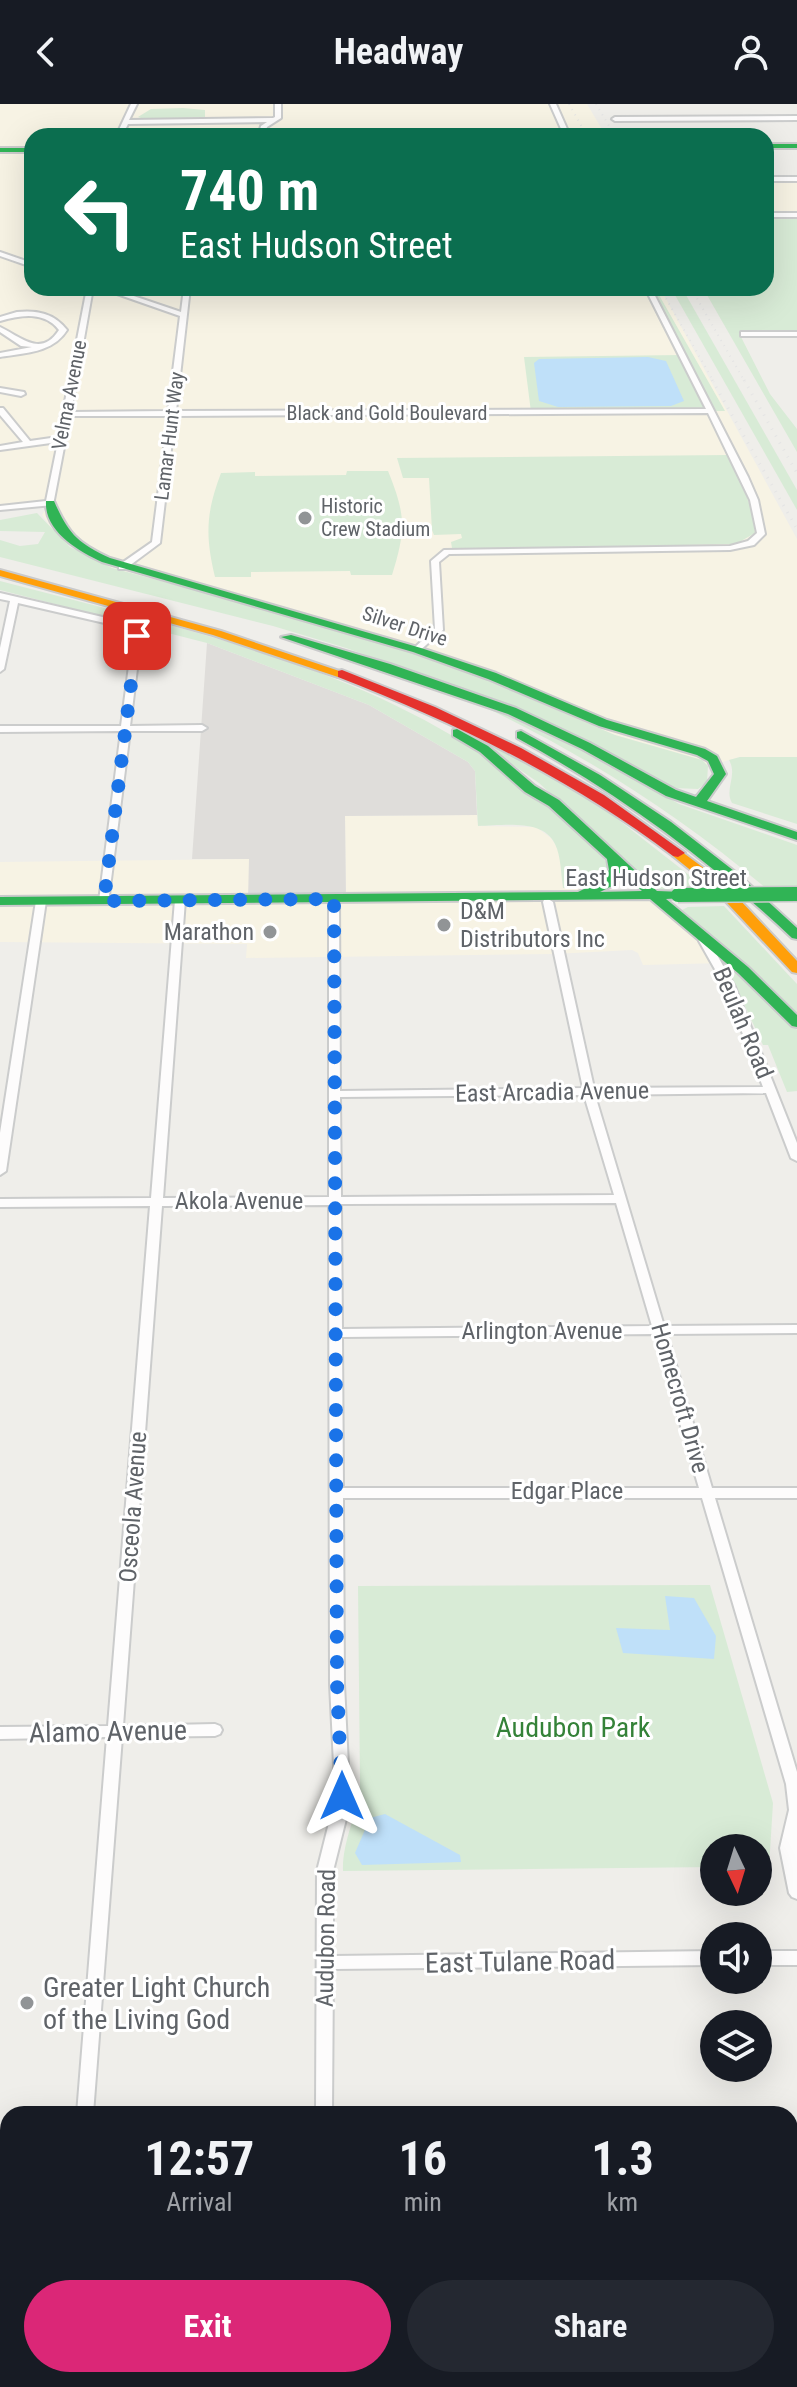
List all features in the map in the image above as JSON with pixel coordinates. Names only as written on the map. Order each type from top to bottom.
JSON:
[{"type":"main road","points":[[774,146],[797,146]]},
{"type":"main road","points":[[0,150],[24,150]]},
{"type":"main road","name":"Silver Drive","points":[[44,503],[69,540],[94,556],[122,567],[330,622],[492,676],[603,723],[701,752],[713,759],[720,774],[698,804]]},
{"type":"main road","points":[[0,563],[287,637],[386,667],[512,711],[586,746],[671,793],[797,836]]},
{"type":"main road","points":[[0,573],[288,653],[464,721],[558,772],[648,829],[734,900],[797,969]]},
{"type":"main road","points":[[287,637],[474,710],[581,765],[672,825],[741,882],[797,935]]},
{"type":"main road","points":[[365,683],[407,703],[484,749],[530,789],[554,803],[613,857],[671,898],[700,935],[755,981],[797,1023]]},
{"type":"main road","points":[[582,895],[607,883],[616,870],[613,857]]},
{"type":"main road","name":"East Hudson Street","points":[[516,898],[548,902],[797,894]]},
{"type":"main road","name":"East Hudson Street","points":[[0,901],[582,895],[797,901]]},
{"type":"street","points":[[122,128],[134,104]]},
{"type":"street","points":[[276,120],[278,104]]},
{"type":"street","points":[[553,104],[564,128]]},
{"type":"street","points":[[615,119],[797,118]]},
{"type":"street","points":[[125,122],[276,120]]},
{"type":"street","points":[[263,128],[276,120]]},
{"type":"street","points":[[774,179],[797,179]]},
{"type":"street","points":[[774,215],[797,215]]},
{"type":"street","points":[[0,254],[24,262]]},
{"type":"street","name":"Velma Avenue","points":[[44,503],[88,296]]},
{"type":"street","points":[[127,296],[183,315]]},
{"type":"street","name":"Lamar Hunt Way","points":[[122,567],[156,543],[186,296]]},
{"type":"street","points":[[417,650],[439,630],[435,561],[447,552],[719,549],[743,546],[757,540],[761,534],[754,500],[652,296]]},
{"type":"street","points":[[0,319],[31,314],[57,321],[63,330],[61,336],[41,346],[22,347],[0,355]]},
{"type":"street","points":[[0,329],[22,347]]},
{"type":"street","points":[[744,334],[797,334]]},
{"type":"street","points":[[0,390],[21,394]]},
{"type":"street","points":[[0,410],[3,419],[28,444]]},
{"type":"street","name":"Black and Gold Boulevard","points":[[65,414],[709,411]]},
{"type":"street","points":[[0,448],[60,439]]},
{"type":"street","points":[[0,508],[44,503]]},
{"type":"street","points":[[0,515],[44,503]]},
{"type":"street","points":[[0,596],[134,630],[137,636],[104,901]]},
{"type":"street","points":[[0,669],[15,599]]},
{"type":"street","points":[[0,729],[202,728]]},
{"type":"street","name":"Audubon Road","points":[[324,2106],[325,1871],[340,1811],[342,1785],[337,1694],[334,899]]},
{"type":"street","name":"Osceola Avenue","points":[[86,2106],[180,900]]},
{"type":"street","points":[[0,1171],[41,901]]},
{"type":"street","name":"Homecroft Drive","points":[[548,902],[589,1092],[793,1784],[797,1810],[788,1848],[797,1893]]},
{"type":"street","name":"Beulah Road","points":[[700,935],[730,987],[797,1158]]},
{"type":"street","name":"East Arcadia Avenue","points":[[334,1094],[771,1090]]},
{"type":"street","name":"Akola Avenue","points":[[0,1203],[622,1199]]},
{"type":"street","name":"Arlington Avenue","points":[[335,1333],[797,1329]]},
{"type":"street","name":"Edgar Place","points":[[337,1493],[797,1493]]},
{"type":"street","name":"Alamo Avenue","points":[[0,1733],[215,1730]]},
{"type":"street","name":"East Tulane Road","points":[[325,1963],[700,1958]]},
{"type":"street","points":[[772,1958],[797,1958]]},
{"type":"shaded area","points":[[0,104],[587,104],[601,128],[24,128],[24,296],[664,296],[797,539],[797,757],[740,757],[708,766],[702,760],[615,735],[484,679],[408,652],[318,623],[112,568],[89,559],[58,537],[42,515],[49,504],[0,508]]},
{"type":"shaded area","points":[[774,180],[797,180],[797,215],[774,216]]},
{"type":"shaded area","points":[[207,643],[369,705],[468,762],[475,771],[477,815],[345,816],[346,900],[248,900],[249,859],[192,859]]},
{"type":"shaded area","points":[[477,815],[478,826],[536,827],[551,838],[583,888],[642,891],[682,910],[725,963],[643,965],[638,953],[632,950],[246,958],[247,944],[0,942],[0,862],[249,859],[346,899],[345,816]]},
{"type":"green space","points":[[151,109],[205,110],[205,117],[147,120],[138,117]]},
{"type":"green space","points":[[797,215],[797,332],[739,333],[770,394],[797,429],[797,452],[708,296],[774,296],[774,216]]},
{"type":"green space","points":[[652,296],[660,296],[725,411],[531,412],[524,357],[681,355]]},
{"type":"green space","points":[[676,296],[687,296],[797,490],[797,510]]},
{"type":"green space","points":[[728,455],[749,502],[755,533],[736,544],[460,549],[452,548],[451,542],[462,538],[461,534],[434,535],[429,478],[403,478],[397,458]]},
{"type":"green space","name":"Historic Crew Stadium","points":[[347,471],[388,471],[402,523],[392,575],[351,575],[350,571],[251,572],[251,577],[215,577],[209,524],[212,500],[221,473],[255,472],[255,476],[346,475]]},
{"type":"green space","points":[[37,513],[70,547],[112,568],[318,623],[484,679],[615,735],[702,760],[708,766],[707,782],[698,789],[674,788],[487,697],[346,648],[273,626],[0,557],[0,540],[20,546],[38,544],[45,532],[0,531],[0,520]]},
{"type":"green space","points":[[0,581],[218,639],[359,688],[426,721],[489,759],[583,836],[599,852],[611,871],[583,888],[563,888],[558,854],[549,836],[541,830],[521,825],[478,826],[475,771],[468,762],[369,705],[207,643],[0,590]]},
{"type":"green space","points":[[461,696],[539,725],[679,804],[797,845],[797,888],[767,889],[695,833],[621,782],[543,737]]},
{"type":"green space","points":[[458,727],[565,783],[611,814],[707,889],[655,890],[539,783]]},
{"type":"green space","points":[[740,757],[797,757],[797,824],[732,803],[729,760]]},
{"type":"green space","points":[[724,906],[797,984],[797,1013],[682,910],[688,907]]},
{"type":"green space","points":[[725,963],[773,1004],[797,1030],[797,1091],[787,1092],[768,1045],[763,1045]]},
{"type":"green space","name":"Audubon Park","points":[[710,1585],[773,1803],[771,1834],[700,1834],[700,1867],[343,1871],[360,1784],[358,1586]]},
{"type":"water","points":[[648,357],[666,361],[684,401],[671,406],[558,407],[539,401],[534,363],[539,359]]},
{"type":"water","points":[[665,1596],[694,1598],[716,1636],[714,1659],[623,1653],[616,1628],[670,1630]]},
{"type":"water","points":[[385,1814],[460,1855],[461,1862],[362,1865],[355,1853],[370,1818]]},
{"type":"railway","points":[[569,104],[582,128]]},
{"type":"railway","points":[[596,104],[610,128]]},
{"type":"railway","points":[[665,296],[714,382]]},
{"type":"railway","points":[[696,296],[745,382]]},
{"type":"railway","points":[[712,380],[797,529]]},
{"type":"railway","points":[[744,380],[797,473]]},
{"type":"traffic: fast","points":[[774,146],[797,146]]},
{"type":"traffic: fast","points":[[0,150],[24,150]]},
{"type":"traffic: fast","points":[[50,503],[57,523],[70,539],[106,560],[417,650],[492,676],[603,723],[701,752],[713,759],[720,774],[698,804]]},
{"type":"traffic: fast","points":[[287,637],[386,667],[512,711],[586,746],[671,793],[797,836]]},
{"type":"traffic: fast","points":[[457,733],[484,749],[530,789],[554,803],[671,911],[743,970],[797,1023]]},
{"type":"traffic: fast","points":[[521,735],[595,778],[666,825],[733,877],[797,935]]},
{"type":"traffic: fast","points":[[582,895],[607,883],[616,870],[613,857]]},
{"type":"traffic: fast","points":[[678,895],[797,894]]},
{"type":"traffic: fast","points":[[0,901],[678,895]]},
{"type":"traffic: slow","points":[[0,573],[217,633],[342,674]]},
{"type":"traffic: slow","points":[[678,853],[719,886],[797,969]]},
{"type":"traffic: jam","points":[[342,674],[431,710],[517,750],[599,797],[678,853]]},
{"type":"place","name":"Historic Crew Stadium","points":[[305,518]]},
{"type":"place","name":"D&M Distributors Inc","points":[[444,925]]},
{"type":"place","name":"Marathon","points":[[270,932]]},
{"type":"place","name":"Greater Light Church of the Living God","points":[[27,2003]]},
{"type":"route","points":[[137,636],[104,901],[334,899],[337,1684],[342,1796]]}]
